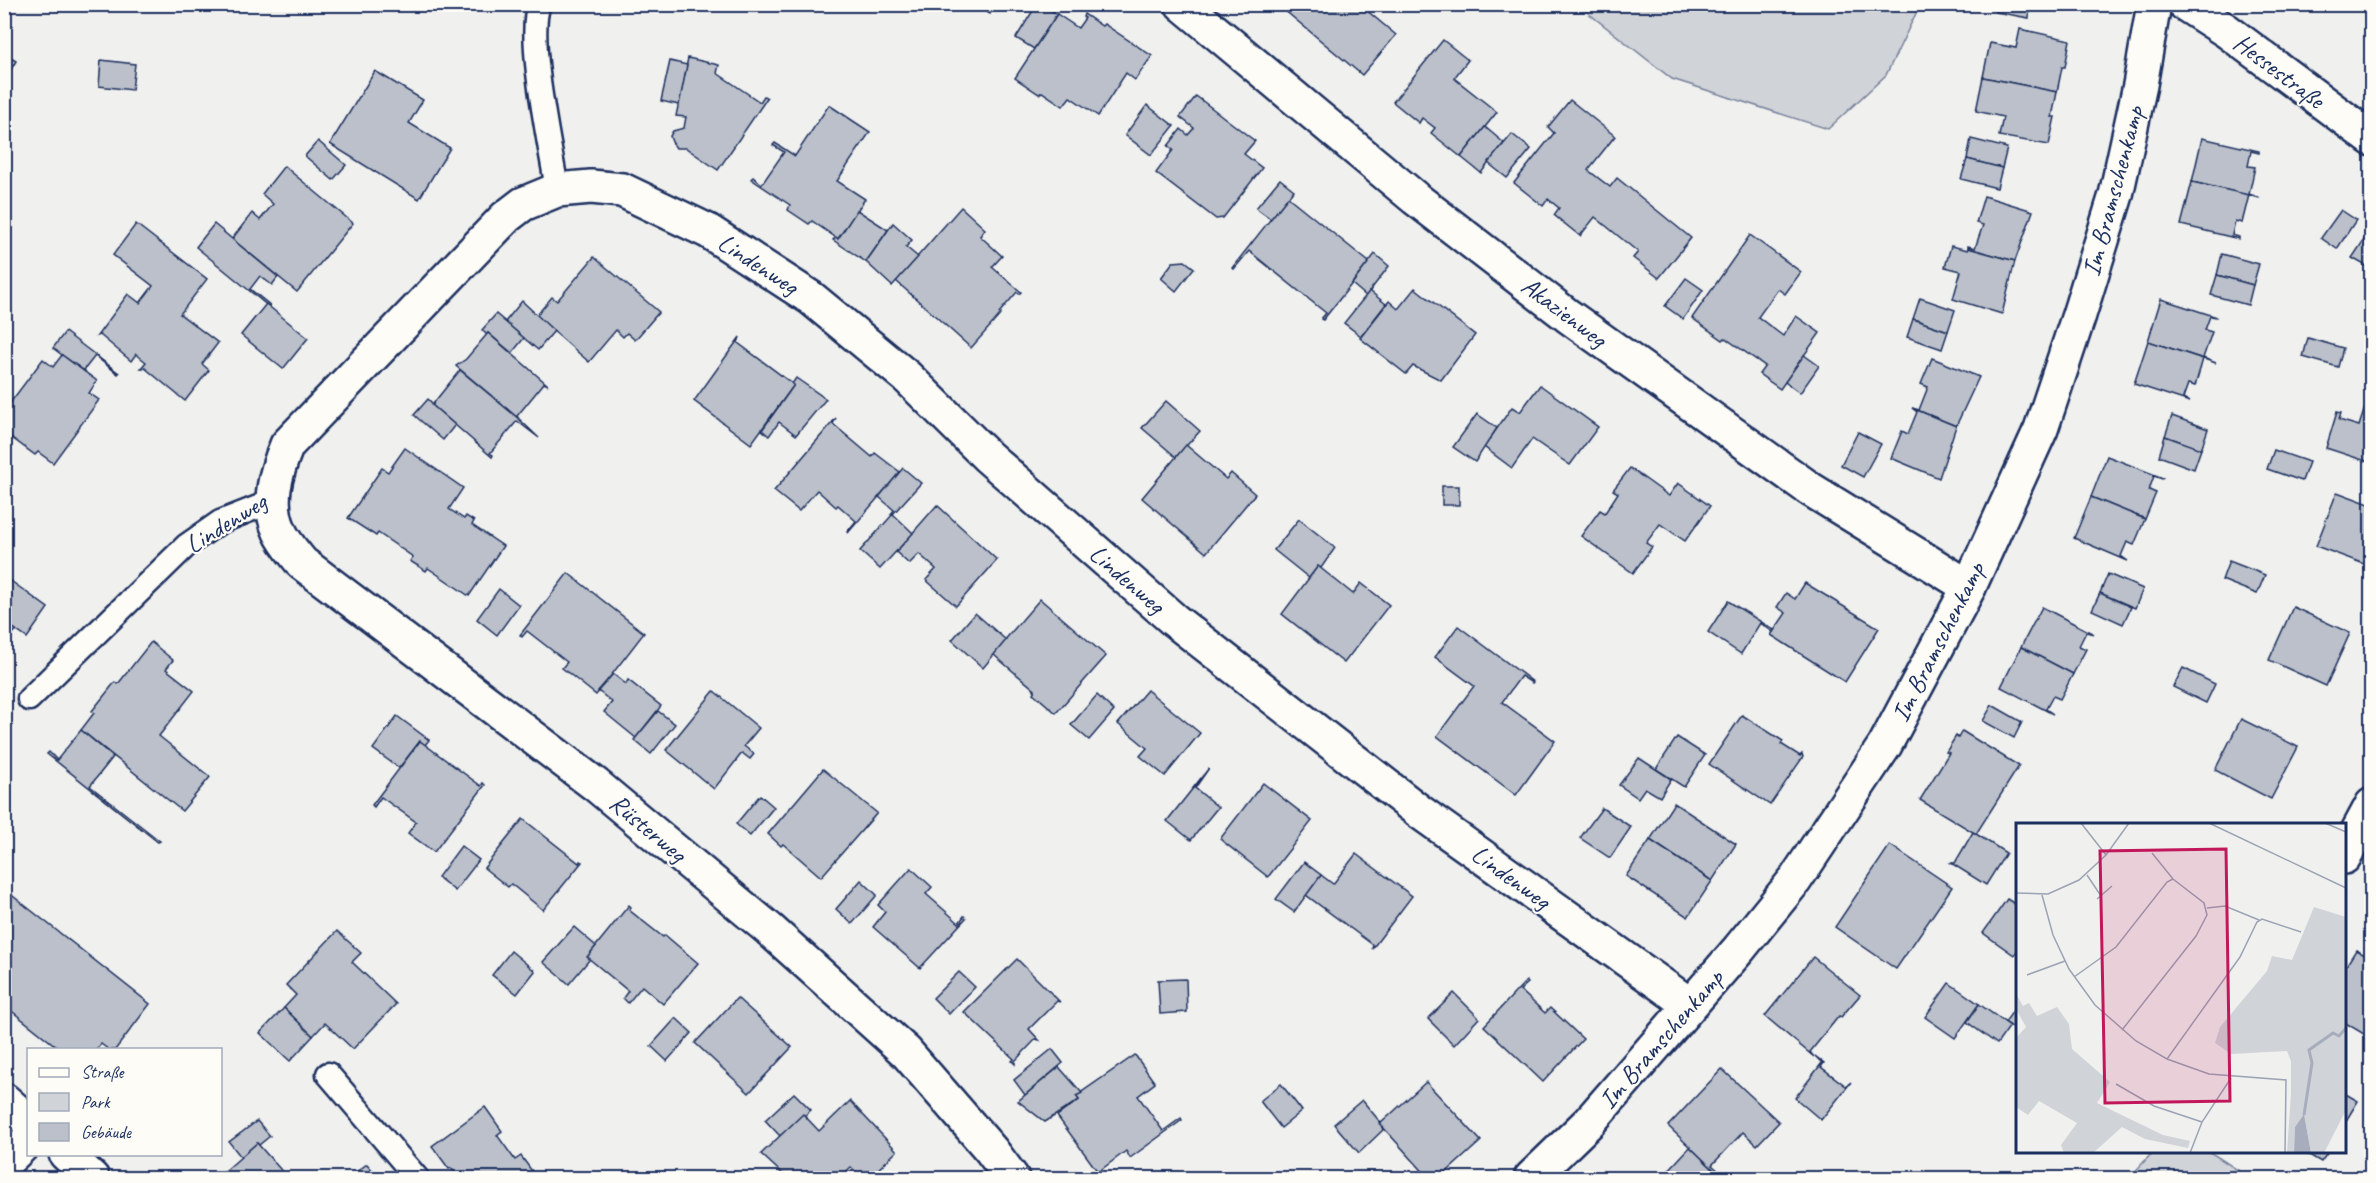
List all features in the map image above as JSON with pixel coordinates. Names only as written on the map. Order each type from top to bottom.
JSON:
[{"type":"street","name":"Akazienweg","points":[[1182,4],[1415,198],[1568,316],[1810,489],[1969,587]]},
{"type":"street","name":"Im Bramschenkamp","points":[[1531,1179],[1589,1122],[1739,950],[1795,880],[1885,745],[1969,587],[2041,429],[2082,304],[2116,195],[2140,85],[2154,4]]},
{"type":"street","name":"Hessestraße","points":[[2185,4],[2227,31],[2372,140]]},
{"type":"street","name":"Lindenweg","points":[[273,501],[276,473],[287,445],[506,217],[523,204],[557,190],[591,187],[622,190],[708,231],[811,298],[907,377],[987,456],[1174,620],[1420,812],[1690,1005]]},
{"type":"street","name":"Rüsterweg","points":[[273,501],[279,532],[302,563],[596,785],[770,929],[906,1052],[991,1150],[1012,1179]]},
{"type":"street","points":[[2346,853],[2372,805]]},
{"type":"street","points":[[4,1100],[27,1120]]},
{"type":"street","points":[[4,1163],[27,1141]]},
{"type":"street","points":[[67,1156],[92,1179]]},
{"type":"lane","points":[[539,4],[536,13],[536,54],[557,190]]},
{"type":"lane","name":"Lindenweg","points":[[29,699],[187,545],[220,522],[273,501]]},
{"type":"lane","points":[[328,1074],[417,1179]]},
{"type":"green space","points":[[1578,5],[1920,5],[1886,75],[1828,129],[1672,79]]},
{"type":"green space","points":[[2152,1153],[2212,1153],[2250,1178],[2129,1178]]},
{"type":"building","points":[[972,4],[995,4],[990,14]]},
{"type":"building","points":[[1037,4],[1057,14],[1034,49],[1016,38]]},
{"type":"building","points":[[1277,4],[1359,4],[1396,35],[1362,75]]},
{"type":"building","points":[[1996,4],[2030,4],[2029,18],[1995,12]]},
{"type":"building","points":[[1057,14],[1078,28],[1085,18],[1084,14],[1102,26],[1104,24],[1152,56],[1135,80],[1126,73],[1098,116],[1070,97],[1063,106],[1015,78]]},
{"type":"building","points":[[2020,29],[2070,40],[2057,92],[1983,77],[1990,43],[2016,48]]},
{"type":"building","points":[[1443,40],[1468,60],[1454,78],[1497,112],[1461,157],[1431,133],[1435,128],[1422,118],[1419,123],[1393,102]]},
{"type":"building","points":[[4,54],[16,61],[4,81]]},
{"type":"building","points":[[688,58],[719,65],[717,73],[760,102],[764,96],[767,98],[718,170],[686,148],[676,148],[670,136],[673,131],[684,128],[686,117],[676,116]]},
{"type":"building","points":[[101,60],[135,64],[132,90],[99,86]]},
{"type":"building","points":[[670,61],[687,65],[679,105],[661,101]]},
{"type":"building","points":[[375,71],[423,100],[409,123],[450,148],[419,199],[330,144]]},
{"type":"building","points":[[1983,77],[2057,92],[2049,145],[1999,136],[2003,117],[1976,111]]},
{"type":"building","points":[[1196,96],[1255,141],[1244,154],[1262,168],[1223,218],[1216,219],[1156,173],[1173,150],[1168,146],[1181,129],[1188,135],[1194,128],[1180,117]]},
{"type":"building","points":[[1570,100],[1615,136],[1588,170],[1610,187],[1617,178],[1691,238],[1659,278],[1633,258],[1638,252],[1595,217],[1580,236],[1554,215],[1559,208],[1548,199],[1543,206],[1514,183],[1554,133],[1548,127]]},
{"type":"building","points":[[829,105],[870,132],[837,181],[865,199],[838,239],[812,221],[809,224],[788,210],[790,205],[751,179],[753,177],[762,184],[784,152],[773,145],[775,143],[795,156]]},
{"type":"building","points":[[1147,105],[1174,126],[1151,155],[1125,135]]},
{"type":"building","points":[[1485,127],[1504,143],[1481,173],[1461,157]]},
{"type":"building","points":[[1512,134],[1531,149],[1507,178],[1488,163]]},
{"type":"building","points":[[2202,138],[2259,151],[2259,153],[2251,151],[2248,166],[2255,167],[2249,194],[2260,198],[2192,182]]},
{"type":"building","points":[[1971,139],[2007,148],[2002,168],[1967,159]]},
{"type":"building","points":[[318,141],[346,165],[333,180],[305,156]]},
{"type":"building","points":[[1967,159],[2002,168],[1997,188],[1961,179]]},
{"type":"building","points":[[284,166],[353,223],[297,292],[232,239],[252,213],[260,220],[273,204],[262,194]]},
{"type":"building","points":[[1280,179],[1294,190],[1271,219],[1256,208]]},
{"type":"building","points":[[2192,182],[2249,195],[2242,223],[2235,221],[2232,235],[2239,239],[2181,225]]},
{"type":"building","points":[[1984,196],[2033,211],[2015,261],[1968,248],[1968,246],[1975,248],[1983,225],[1976,223]]},
{"type":"building","points":[[1288,197],[1369,262],[1323,320],[1321,319],[1326,313],[1249,251],[1234,269],[1232,268]]},
{"type":"building","points":[[961,207],[985,229],[980,236],[1002,256],[992,267],[1021,292],[1019,294],[1017,292],[971,348],[896,281]]},
{"type":"building","points":[[857,210],[888,230],[866,262],[833,240],[836,237],[838,239]]},
{"type":"building","points":[[2341,210],[2356,220],[2337,249],[2321,238]]},
{"type":"building","points":[[893,223],[912,240],[906,247],[918,257],[892,286],[866,262]]},
{"type":"building","points":[[136,224],[207,279],[180,314],[218,343],[202,364],[209,370],[185,401],[145,368],[141,368],[146,362],[136,354],[131,361],[100,335],[97,336],[128,294],[140,303],[153,286],[113,255]]},
{"type":"building","points":[[214,224],[278,277],[272,285],[260,276],[250,289],[270,305],[268,306],[196,247]]},
{"type":"building","points":[[2372,228],[2372,262],[2368,267],[2352,258]]},
{"type":"building","points":[[1750,235],[1801,272],[1785,294],[1778,289],[1758,317],[1783,336],[1796,316],[1820,333],[1780,389],[1759,374],[1765,366],[1692,318]]},
{"type":"building","points":[[1951,246],[1968,250],[1968,248],[2015,261],[2002,314],[1953,299],[1961,271],[1945,267]]},
{"type":"building","points":[[1375,254],[1389,266],[1366,296],[1352,284]]},
{"type":"building","points":[[2222,254],[2259,264],[2253,285],[2217,275]]},
{"type":"building","points":[[594,257],[659,312],[635,340],[627,333],[623,337],[616,330],[589,362],[536,316],[552,297],[557,301]]},
{"type":"building","points":[[1185,261],[1194,268],[1176,291],[1161,278],[1173,262]]},
{"type":"building","points":[[2217,275],[2253,285],[2248,305],[2211,295]]},
{"type":"building","points":[[1686,278],[1703,290],[1683,319],[1665,306]]},
{"type":"building","points":[[1372,288],[1371,292],[1386,304],[1361,336],[1344,323]]},
{"type":"building","points":[[1415,288],[1475,335],[1441,380],[1413,366],[1406,374],[1360,338],[1389,301],[1398,309]]},
{"type":"building","points":[[1920,298],[1955,310],[1948,331],[1913,319]]},
{"type":"building","points":[[2161,299],[2217,317],[2210,316],[2205,330],[2212,332],[2203,358],[2216,363],[2148,341]]},
{"type":"building","points":[[522,301],[554,331],[538,350],[505,322]]},
{"type":"building","points":[[266,304],[308,338],[283,369],[241,335]]},
{"type":"building","points":[[496,314],[524,338],[512,353],[482,330]]},
{"type":"building","points":[[1913,319],[1948,331],[1942,349],[1907,337]]},
{"type":"building","points":[[65,332],[119,373],[95,356],[84,370],[86,372],[62,355],[53,348]]},
{"type":"building","points":[[488,333],[548,385],[544,383],[517,416],[519,419],[456,366],[466,359]]},
{"type":"building","points":[[740,337],[738,343],[794,385],[751,444],[694,401]]},
{"type":"building","points":[[2308,338],[2343,348],[2338,367],[2303,357]]},
{"type":"building","points":[[2148,341],[2203,359],[2195,386],[2188,384],[2183,398],[2190,402],[2134,384]]},
{"type":"building","points":[[62,355],[97,381],[89,393],[99,400],[53,463],[38,452],[35,455],[4,432],[4,411],[43,359],[53,367]]},
{"type":"building","points":[[1804,355],[1819,366],[1800,393],[1785,382]]},
{"type":"building","points":[[1932,358],[1979,377],[1956,426],[1912,408],[1919,410],[1928,387],[1921,384]]},
{"type":"building","points":[[460,370],[539,438],[517,421],[490,453],[492,457],[432,405]]},
{"type":"building","points":[[796,378],[826,399],[796,435],[779,422],[769,436],[762,430],[794,385],[792,384]]},
{"type":"building","points":[[1540,385],[1598,427],[1570,465],[1532,439],[1512,468],[1484,447],[1512,407],[1520,412]]},
{"type":"building","points":[[2372,386],[2372,463],[2326,448],[2337,412],[2341,413],[2339,420],[2359,426]]},
{"type":"building","points":[[428,399],[455,425],[443,440],[414,415]]},
{"type":"building","points":[[1166,401],[1200,431],[1176,457],[1142,428]]},
{"type":"building","points":[[1912,408],[1956,426],[1939,478],[1891,458],[1902,431],[1908,434],[1917,412]]},
{"type":"building","points":[[1477,414],[1497,428],[1475,462],[1453,447]]},
{"type":"building","points":[[2172,416],[2208,429],[2201,449],[2165,436]]},
{"type":"building","points":[[836,418],[833,424],[872,457],[875,453],[900,472],[848,533],[856,521],[817,490],[799,511],[774,491]]},
{"type":"building","points":[[1858,432],[1881,444],[1863,477],[1841,465]]},
{"type":"building","points":[[2165,436],[2201,449],[2194,469],[2159,456]]},
{"type":"building","points":[[1186,445],[1226,479],[1231,473],[1255,494],[1206,553],[1142,498]]},
{"type":"building","points":[[405,448],[463,488],[449,509],[464,519],[466,516],[474,521],[472,525],[503,546],[469,596],[428,568],[426,571],[410,561],[413,557],[378,533],[376,536],[348,518],[382,468],[388,472]]},
{"type":"building","points":[[2274,450],[2309,462],[2302,481],[2267,469]]},
{"type":"building","points":[[2107,456],[2163,478],[2154,476],[2149,490],[2156,493],[2145,519],[2091,497]]},
{"type":"building","points":[[903,468],[921,483],[891,514],[894,510],[879,497]]},
{"type":"building","points":[[1630,468],[1669,496],[1678,483],[1710,506],[1685,541],[1660,524],[1646,543],[1652,547],[1633,573],[1581,536],[1600,510],[1605,513],[1618,493],[1613,490]]},
{"type":"building","points":[[1442,486],[1459,486],[1459,505],[1442,505]]},
{"type":"building","points":[[2337,492],[2372,505],[2372,567],[2316,546]]},
{"type":"building","points":[[2091,497],[2145,519],[2134,545],[2127,542],[2121,556],[2128,561],[2074,538]]},
{"type":"building","points":[[937,505],[997,560],[956,606],[926,580],[936,569],[919,554],[909,564],[896,552]]},
{"type":"building","points":[[893,514],[913,533],[880,569],[860,551]]},
{"type":"building","points":[[1299,519],[1335,548],[1321,568],[1318,566],[1309,578],[1274,550]]},
{"type":"building","points":[[2229,561],[2265,575],[2257,594],[2222,580]]},
{"type":"building","points":[[1318,566],[1353,594],[1361,583],[1389,605],[1344,663],[1282,614]]},
{"type":"building","points":[[568,573],[644,633],[596,695],[562,668],[567,662],[527,631],[522,637],[520,635]]},
{"type":"building","points":[[2108,574],[2143,589],[2135,608],[2100,593]]},
{"type":"building","points":[[4,576],[48,608],[27,638],[4,622]]},
{"type":"building","points":[[1805,583],[1879,628],[1845,682],[1771,635],[1786,613],[1777,607],[1786,593],[1795,599]]},
{"type":"building","points":[[499,589],[519,605],[497,635],[477,619]]},
{"type":"building","points":[[2100,593],[2131,607],[2123,624],[2092,610]]},
{"type":"building","points":[[1040,599],[1106,656],[1056,713],[1033,693],[1035,690],[994,655],[991,656]]},
{"type":"building","points":[[1728,601],[1774,630],[1773,632],[1760,623],[1741,654],[1708,632]]},
{"type":"building","points":[[2042,607],[2094,634],[2086,632],[2079,646],[2086,649],[2073,674],[2021,647]]},
{"type":"building","points":[[2293,607],[2350,633],[2326,686],[2269,660]]},
{"type":"building","points":[[975,613],[1006,640],[983,668],[952,640]]},
{"type":"building","points":[[4,622],[16,630],[4,646]]},
{"type":"building","points":[[1458,626],[1533,682],[1521,676],[1502,702],[1555,741],[1516,795],[1437,736],[1474,686],[1435,657]]},
{"type":"building","points":[[151,642],[173,660],[166,669],[194,691],[159,736],[210,777],[182,811],[81,730],[94,713],[92,711],[115,682],[118,684]]},
{"type":"building","points":[[2021,647],[2073,674],[2060,699],[2053,696],[2046,709],[2053,714],[2001,687]]},
{"type":"building","points":[[2183,668],[2215,684],[2206,703],[2173,687]]},
{"type":"building","points":[[613,674],[626,684],[628,680],[661,706],[636,738],[604,712],[612,702],[598,691]]},
{"type":"building","points":[[1147,690],[1200,733],[1165,776],[1140,756],[1147,748],[1118,724]]},
{"type":"building","points":[[714,691],[759,728],[744,746],[754,754],[750,759],[742,753],[714,789],[666,750]]},
{"type":"building","points":[[1097,695],[1114,711],[1089,740],[1071,725]]},
{"type":"building","points":[[1992,705],[2022,722],[2014,738],[1983,721]]},
{"type":"building","points":[[658,711],[675,724],[651,754],[634,740]]},
{"type":"building","points":[[1742,715],[1783,741],[1781,744],[1800,756],[1802,754],[1803,757],[1770,805],[1709,764]]},
{"type":"building","points":[[397,716],[429,740],[425,745],[420,741],[399,768],[373,749]]},
{"type":"building","points":[[2241,719],[2298,747],[2271,799],[2215,770]]},
{"type":"building","points":[[81,730],[113,757],[90,786],[160,841],[158,842],[47,754],[49,752],[57,760]]},
{"type":"building","points":[[1962,731],[2019,766],[1976,834],[1920,800],[1949,753],[1946,752]]},
{"type":"building","points":[[1677,737],[1705,755],[1684,787],[1656,769]]},
{"type":"building","points":[[420,741],[481,786],[483,783],[485,785],[434,852],[408,833],[416,822],[381,797],[374,807],[372,805]]},
{"type":"building","points":[[1639,758],[1671,779],[1660,797],[1645,788],[1638,798],[1619,785]]},
{"type":"building","points":[[1209,768],[1195,788],[1218,807],[1191,840],[1167,821]]},
{"type":"building","points":[[823,769],[877,813],[821,877],[768,834]]},
{"type":"building","points":[[1263,783],[1312,821],[1268,877],[1220,839]]},
{"type":"building","points":[[760,795],[774,807],[750,836],[736,824]]},
{"type":"building","points":[[1674,803],[1736,844],[1712,881],[1650,840]]},
{"type":"building","points":[[1602,808],[1631,827],[1610,858],[1580,838]]},
{"type":"building","points":[[523,819],[579,863],[582,862],[543,910],[511,884],[508,887],[484,868]]},
{"type":"building","points":[[1973,832],[2006,853],[1986,885],[1951,863],[1955,863]]},
{"type":"building","points":[[1650,840],[1712,881],[1688,917],[1626,876]]},
{"type":"building","points":[[1890,845],[1952,887],[1896,969],[1835,927]]},
{"type":"building","points":[[461,846],[479,860],[455,891],[438,877]]},
{"type":"building","points":[[1356,854],[1412,896],[1372,949],[1373,945],[1306,895],[1321,875],[1333,884]]},
{"type":"building","points":[[1304,862],[1321,875],[1294,912],[1276,899]]},
{"type":"building","points":[[911,868],[932,887],[926,894],[959,923],[964,916],[966,918],[920,968],[873,927],[885,912],[878,905]]},
{"type":"building","points":[[861,880],[877,895],[852,924],[836,909]]},
{"type":"building","points":[[4,889],[150,1004],[117,1048],[106,1048],[101,1044],[98,1048],[58,1048],[4,1005]]},
{"type":"building","points":[[2007,899],[2016,905],[2016,952],[2014,955],[1983,933]]},
{"type":"building","points":[[629,905],[631,907],[629,910],[663,937],[665,935],[698,963],[663,1004],[642,986],[628,1003],[623,998],[628,991],[587,957]]},
{"type":"building","points":[[574,927],[596,946],[587,957],[590,959],[569,984],[543,962]]},
{"type":"building","points":[[337,931],[361,953],[352,962],[396,1004],[353,1049],[325,1023],[313,1036],[284,1008],[296,995],[286,985]]},
{"type":"building","points":[[2356,950],[2372,959],[2372,1039],[2346,1023],[2346,966]]},
{"type":"building","points":[[511,951],[535,971],[517,994],[492,975]]},
{"type":"building","points":[[1813,957],[1860,995],[1841,1017],[1839,1016],[1810,1052],[1814,1057],[1765,1016]]},
{"type":"building","points":[[1017,959],[1060,1002],[1057,1001],[1029,1029],[1039,1040],[1036,1039],[1015,1061],[1015,1064],[1012,1061],[1014,1059],[964,1012]]},
{"type":"building","points":[[959,972],[975,987],[949,1014],[933,998]]},
{"type":"building","points":[[1186,979],[1187,1012],[1160,1014],[1158,980]]},
{"type":"building","points":[[1526,981],[1528,983],[1520,990],[1545,1013],[1550,1008],[1583,1039],[1543,1082],[1484,1026]]},
{"type":"building","points":[[1949,983],[1979,1004],[1955,1038],[1925,1017]]},
{"type":"building","points":[[1454,993],[1479,1018],[1454,1045],[1428,1019]]},
{"type":"building","points":[[737,998],[792,1047],[749,1093],[695,1043]]},
{"type":"building","points":[[1979,1004],[2010,1026],[1997,1044],[1967,1022]]},
{"type":"building","points":[[2016,1007],[2016,1030],[2005,1022]]},
{"type":"building","points":[[284,1008],[313,1036],[290,1061],[260,1033]]},
{"type":"building","points":[[676,1018],[692,1033],[667,1061],[651,1046]]},
{"type":"building","points":[[1052,1049],[1063,1063],[1025,1095],[1014,1080]]},
{"type":"building","points":[[1135,1055],[1155,1083],[1138,1096],[1163,1131],[1181,1118],[1182,1120],[1130,1158],[1126,1151],[1098,1172],[1057,1116],[1079,1100],[1076,1096]]},
{"type":"building","points":[[1815,1056],[1824,1063],[1821,1067],[1846,1086],[1851,1082],[1821,1120],[1795,1098],[1822,1063]]},
{"type":"building","points":[[1059,1067],[1082,1093],[1076,1096],[1079,1100],[1045,1122],[1018,1101]]},
{"type":"building","points":[[1722,1069],[1779,1122],[1757,1145],[1743,1132],[1712,1165],[1720,1172],[1718,1174],[1668,1126]]},
{"type":"building","points":[[1426,1082],[1481,1141],[1440,1178],[1429,1178],[1380,1124]]},
{"type":"building","points":[[1281,1084],[1302,1111],[1281,1128],[1260,1101]]},
{"type":"building","points":[[794,1093],[811,1110],[780,1136],[765,1120]]},
{"type":"building","points":[[2346,1094],[2358,1101],[2346,1121]]},
{"type":"building","points":[[1362,1100],[1384,1129],[1359,1153],[1334,1124]]},
{"type":"building","points":[[850,1101],[897,1151],[869,1178],[862,1178],[851,1167],[839,1178],[787,1178],[761,1154],[803,1114],[819,1131]]},
{"type":"building","points":[[485,1107],[502,1131],[497,1135],[515,1160],[521,1156],[537,1178],[459,1178],[451,1168],[449,1169],[432,1146]]},
{"type":"building","points":[[257,1121],[270,1136],[259,1145],[257,1143],[241,1157],[229,1142]]},
{"type":"building","points":[[257,1143],[288,1178],[217,1178]]},
{"type":"building","points":[[1690,1147],[1718,1174],[1714,1178],[1671,1178],[1666,1173]]},
{"type":"building","points":[[2306,1153],[2327,1153],[2321,1162]]},
{"type":"building","points":[[367,1164],[379,1178],[348,1178]]}]
